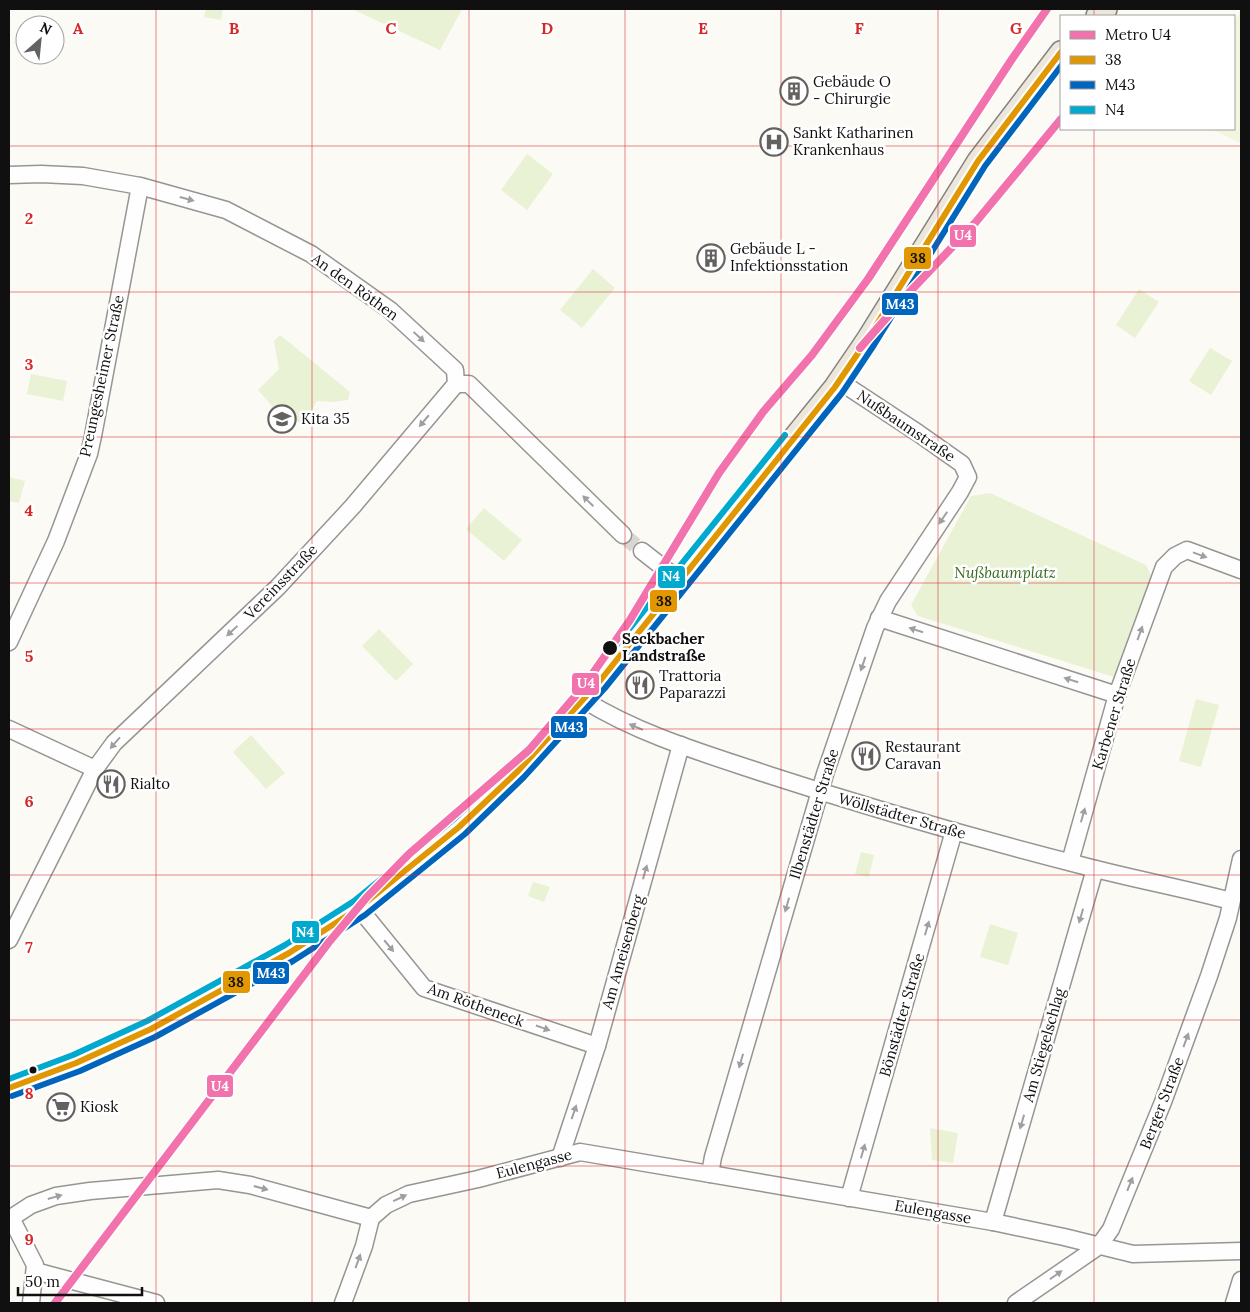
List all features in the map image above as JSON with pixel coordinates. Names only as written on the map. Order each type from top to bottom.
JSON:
[{"type":"main road","points":[[9,1088],[76,1062],[151,1029],[288,953],[359,908],[459,827],[518,771],[584,700],[839,381],[868,340],[978,161],[1060,53]]},
{"type":"street","name":"An den Röthen","points":[[9,175],[83,176],[140,186],[226,210],[311,254],[390,310],[455,370],[456,384]]},
{"type":"street","name":"Preungesheimer Straße","points":[[9,642],[56,541],[88,454],[140,186]]},
{"type":"street","name":"Nußbaumstraße","points":[[839,381],[962,464],[968,476]]},
{"type":"street","points":[[456,384],[469,384],[623,536]]},
{"type":"street","name":"Vereinsstraße","points":[[9,940],[95,769],[114,743],[278,587],[353,506],[456,384]]},
{"type":"street","name":"Ilbenstädter Straße","points":[[710,1174],[713,1157],[820,792],[879,618],[888,600],[960,492],[968,476]]},
{"type":"street","name":"Karbener Straße","points":[[1070,862],[1117,695],[1164,567],[1174,556],[1188,550],[1241,570]]},
{"type":"street","points":[[642,551],[679,580]]},
{"type":"street","points":[[879,618],[1117,695]]},
{"type":"street","name":"Wöllstädter Straße","points":[[584,700],[604,713],[681,745],[820,792],[1095,869],[1231,901]]},
{"type":"street","points":[[9,729],[95,769]]},
{"type":"street","name":"Am Ameisenberg","points":[[560,1158],[597,1046],[681,745]]},
{"type":"street","name":"Bönstädter Straße","points":[[849,1198],[954,831]]},
{"type":"street","name":"Berger Straße","points":[[1016,1303],[1099,1246],[1111,1229],[1163,1102],[1209,976],[1228,918],[1241,858]]},
{"type":"street","name":"Am Stiegelschlag","points":[[993,1222],[1095,869]]},
{"type":"street","name":"Am Rötheneck","points":[[359,908],[424,988],[597,1046]]},
{"type":"street","name":"Eulengasse","points":[[371,1218],[386,1205],[409,1194],[478,1179],[580,1152],[993,1222],[1133,1254],[1241,1251]]},
{"type":"street","points":[[31,1303],[35,1265],[10,1217],[56,1196],[90,1191],[218,1180],[250,1185],[371,1218],[364,1246],[343,1303]]},
{"type":"street","points":[[35,1271],[156,1303]]},
{"type":"street","points":[[1234,1303],[1241,1280]]},
{"type":"green space","points":[[206,9],[223,9],[221,20],[204,17]]},
{"type":"green space","points":[[352,9],[462,9],[440,50]]},
{"type":"green space","points":[[1241,9],[1241,143],[1212,130],[1235,130],[1235,21]]},
{"type":"green space","points":[[527,154],[553,174],[527,210],[501,190]]},
{"type":"green space","points":[[593,269],[615,288],[582,328],[560,310]]},
{"type":"green space","points":[[1139,289],[1159,302],[1135,338],[1116,325]]},
{"type":"green space","points":[[280,335],[350,392],[348,400],[333,402],[317,401],[303,424],[283,415],[277,416],[271,411],[272,406],[258,390],[279,369],[274,341]]},
{"type":"green space","points":[[1210,348],[1232,361],[1211,395],[1189,381]]},
{"type":"green space","points":[[31,374],[67,381],[63,401],[27,394]]},
{"type":"green space","points":[[9,477],[25,481],[19,503],[9,501]]},
{"type":"green space","name":"Nußbaumplatz","points":[[990,493],[1146,565],[1153,580],[1114,677],[918,616],[911,605],[971,496]]},
{"type":"green space","points":[[484,508],[522,540],[504,561],[466,529]]},
{"type":"green space","points":[[379,629],[413,664],[396,681],[362,646]]},
{"type":"green space","points":[[1196,699],[1219,705],[1201,767],[1179,761]]},
{"type":"green space","points":[[251,735],[285,773],[266,789],[233,752]]},
{"type":"green space","points":[[861,852],[874,855],[869,877],[855,874]]},
{"type":"green space","points":[[533,882],[550,887],[544,902],[528,896]]},
{"type":"green space","points":[[990,924],[1018,933],[1008,965],[980,957]]},
{"type":"green space","points":[[930,1128],[958,1133],[953,1163],[932,1160]]},
{"type":"tunnel","points":[[623,535],[642,551]]},
{"type":"metro line","name":"U4","points":[[55,1303],[329,942],[367,897],[409,854],[529,750],[584,686],[630,620],[719,473],[763,412],[812,355],[868,279],[1012,59],[1047,9]]},
{"type":"metro line","name":"U4","points":[[860,348],[903,299],[975,223],[1060,120]]},
{"type":"transit line","name":"38","points":[[9,1088],[76,1063],[151,1029],[289,953],[359,908],[459,827],[518,771],[599,682],[835,387],[867,340],[978,161],[1060,53]]},
{"type":"transit line","name":"M43","points":[[12,1096],[80,1071],[155,1037],[293,961],[365,915],[465,834],[524,777],[605,688],[842,393],[985,166],[1060,67]]},
{"type":"transit line","name":"N4","points":[[9,1079],[73,1055],[147,1021],[285,945],[354,901],[453,820],[512,765],[577,694],[785,435]]},
{"type":"place","name":"Gebäude O - Chirurgie","points":[[794,91]]},
{"type":"place","name":"Sankt Katharinen Krankenhaus","points":[[774,142]]},
{"type":"place","name":"Gebäude L - Infektionsstation","points":[[711,258]]},
{"type":"place","name":"Kita 35","points":[[282,419]]},
{"type":"place","name":"Seckbacher Landstraße","points":[[610,648]]},
{"type":"place","name":"Trattoria Paparazzi","points":[[640,685]]},
{"type":"place","name":"Restaurant Caravan","points":[[866,756]]},
{"type":"place","name":"Rialto","points":[[111,784]]},
{"type":"place","name":"Kiosk","points":[[61,1107]]}]
